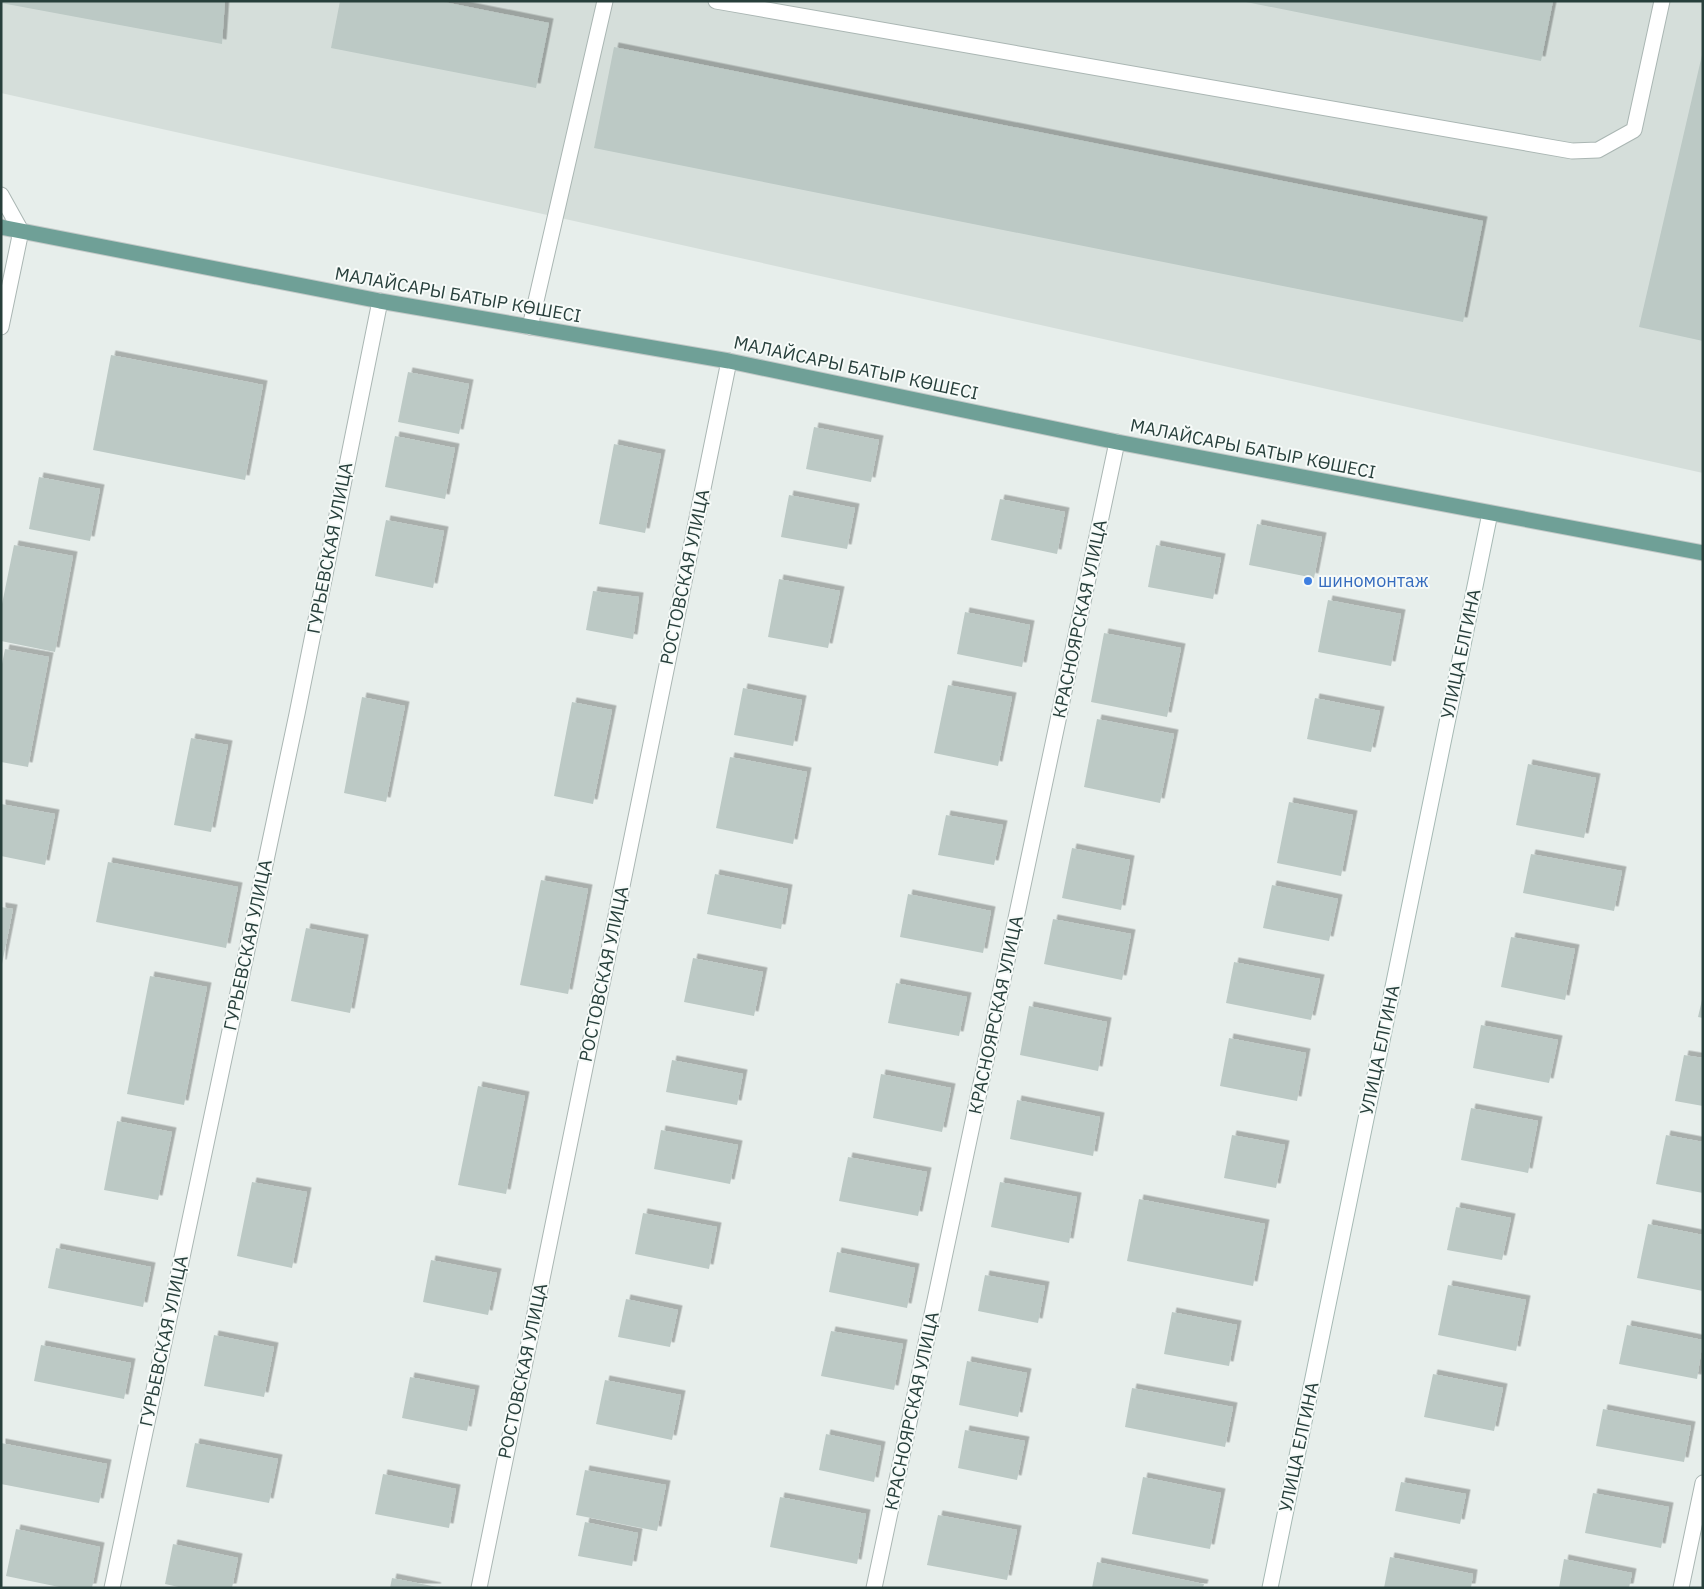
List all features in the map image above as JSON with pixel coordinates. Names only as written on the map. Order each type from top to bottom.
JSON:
[{"type":"main road","name":"МАЛАЙСАРЫ БАТЫР КӨШЕСІ","points":[[1,228],[380,301],[729,361],[1117,442],[1703,553]]},
{"type":"street","points":[[530,327],[605,1]]},
{"type":"street","points":[[716,1],[1572,151],[1598,150],[1634,130],[1662,1]]},
{"type":"street","points":[[1,194],[21,231],[1,327]]},
{"type":"street","name":"ГУРЬЕВСКАЯ УЛИЦА","points":[[112,1588],[298,714],[380,301]]},
{"type":"street","name":"РОСТОВСКАЯ УЛИЦА","points":[[479,1588],[729,361]]},
{"type":"street","name":"КРАСНОЯРСКАЯ УЛИЦА","points":[[874,1588],[1117,442]]},
{"type":"street","name":"УЛИЦА ЕЛГИНА","points":[[1270,1588],[1490,513]]},
{"type":"street","points":[[1681,1588],[1703,1483]]},
{"type":"shaded area","points":[[1,1],[1703,1],[1703,473],[1,93]]},
{"type":"building","points":[[1,1],[225,1],[222,44],[1,3]]},
{"type":"building","points":[[340,1],[439,1],[549,23],[536,88],[331,48]]},
{"type":"building","points":[[1241,1],[1553,1],[1541,61]]},
{"type":"building","points":[[614,47],[1483,221],[1463,322],[594,148]]},
{"type":"building","points":[[1703,55],[1703,341],[1639,327]]},
{"type":"building","points":[[111,355],[263,385],[245,480],[93,450]]},
{"type":"building","points":[[408,372],[469,384],[459,434],[398,422]]},
{"type":"building","points":[[814,427],[879,440],[871,482],[806,469]]},
{"type":"building","points":[[395,436],[455,448],[445,499],[385,487]]},
{"type":"building","points":[[614,444],[661,454],[645,533],[599,524]]},
{"type":"building","points":[[39,477],[100,489],[90,541],[29,529]]},
{"type":"building","points":[[789,495],[855,508],[847,549],[781,537]]},
{"type":"building","points":[[1000,499],[1065,512],[1057,554],[991,540]]},
{"type":"building","points":[[386,520],[444,531],[433,588],[375,576]]},
{"type":"building","points":[[1257,524],[1322,537],[1314,578],[1249,565]]},
{"type":"building","points":[[14,545],[73,556],[55,652],[1,641],[1,609]]},
{"type":"building","points":[[1156,545],[1221,558],[1213,599],[1148,587]]},
{"type":"building","points":[[779,579],[840,591],[828,648],[768,637]]},
{"type":"building","points":[[593,591],[639,597],[633,639],[586,630]]},
{"type":"building","points":[[1328,600],[1401,614],[1391,666],[1318,652]]},
{"type":"building","points":[[965,612],[1030,625],[1022,667],[957,654]]},
{"type":"building","points":[[1104,633],[1181,648],[1167,717],[1091,702]]},
{"type":"building","points":[[5,649],[49,657],[28,767],[1,762],[1,669]]},
{"type":"building","points":[[948,685],[1012,697],[998,766],[934,753]]},
{"type":"building","points":[[743,688],[802,700],[793,746],[734,735]]},
{"type":"building","points":[[362,697],[405,706],[386,802],[344,793]]},
{"type":"building","points":[[1315,698],[1380,711],[1371,752],[1307,739]]},
{"type":"building","points":[[572,702],[612,710],[593,804],[554,796]]},
{"type":"building","points":[[1097,719],[1174,734],[1160,803],[1084,787]]},
{"type":"building","points":[[191,738],[228,745],[211,832],[174,825]]},
{"type":"building","points":[[730,757],[807,772],[793,844],[716,828]]},
{"type":"building","points":[[1528,764],[1596,778],[1584,838],[1516,825]]},
{"type":"building","points":[[1289,802],[1353,815],[1341,876],[1277,863]]},
{"type":"building","points":[[1,804],[55,814],[45,865],[1,856]]},
{"type":"building","points":[[946,815],[1003,825],[994,865],[938,855]]},
{"type":"building","points":[[1072,848],[1130,860],[1121,910],[1062,898]]},
{"type":"building","points":[[1531,854],[1622,871],[1614,911],[1523,893]]},
{"type":"building","points":[[108,862],[238,887],[226,948],[96,922]]},
{"type":"building","points":[[715,874],[788,889],[781,929],[707,914]]},
{"type":"building","points":[[541,880],[588,889],[568,994],[520,985]]},
{"type":"building","points":[[1272,885],[1338,899],[1329,941],[1263,928]]},
{"type":"building","points":[[908,894],[991,911],[983,953],[900,937]]},
{"type":"building","points":[[1,907],[13,909],[2,964],[1,964]]},
{"type":"building","points":[[1053,919],[1131,934],[1122,980],[1044,964]]},
{"type":"building","points":[[306,928],[364,939],[350,1013],[291,1001]]},
{"type":"building","points":[[1511,937],[1575,949],[1565,1000],[1501,987]]},
{"type":"building","points":[[693,958],[763,972],[754,1016],[684,1002]]},
{"type":"building","points":[[1234,962],[1320,979],[1311,1020],[1226,1003]]},
{"type":"building","points":[[150,976],[207,987],[184,1105],[127,1094]]},
{"type":"building","points":[[896,983],[967,997],[959,1036],[888,1023]]},
{"type":"building","points":[[1703,1000],[1703,1018],[1698,1017]]},
{"type":"building","points":[[1029,1006],[1107,1022],[1098,1071],[1020,1055]]},
{"type":"building","points":[[1481,1025],[1558,1040],[1549,1083],[1473,1068]]},
{"type":"building","points":[[1229,1038],[1306,1053],[1297,1101],[1220,1086]]},
{"type":"building","points":[[1684,1055],[1703,1058],[1703,1106],[1675,1101]]},
{"type":"building","points":[[672,1060],[743,1074],[737,1105],[666,1092]]},
{"type":"building","points":[[881,1074],[951,1088],[942,1132],[873,1118]]},
{"type":"building","points":[[478,1086],[525,1096],[506,1194],[458,1185]]},
{"type":"building","points":[[1017,1100],[1100,1117],[1093,1156],[1010,1139]]},
{"type":"building","points":[[1471,1108],[1538,1121],[1528,1173],[1461,1160]]},
{"type":"building","points":[[117,1121],[172,1132],[158,1200],[104,1190]]},
{"type":"building","points":[[661,1130],[738,1145],[730,1184],[654,1169]]},
{"type":"building","points":[[1232,1135],[1285,1145],[1276,1188],[1224,1178]]},
{"type":"building","points":[[1666,1135],[1703,1142],[1703,1193],[1656,1184]]},
{"type":"building","points":[[848,1157],[927,1172],[918,1216],[839,1201]]},
{"type":"building","points":[[252,1182],[307,1192],[292,1268],[237,1256]]},
{"type":"building","points":[[1000,1182],[1077,1197],[1069,1243],[991,1227]]},
{"type":"building","points":[[1139,1199],[1265,1224],[1253,1286],[1127,1261]]},
{"type":"building","points":[[1456,1207],[1511,1218],[1502,1260],[1447,1250]]},
{"type":"building","points":[[643,1213],[717,1227],[709,1269],[635,1254]]},
{"type":"building","points":[[1648,1224],[1703,1235],[1703,1291],[1637,1278]]},
{"type":"building","points":[[56,1248],[151,1267],[143,1307],[48,1288]]},
{"type":"building","points":[[837,1252],[915,1268],[907,1308],[829,1292]]},
{"type":"building","points":[[431,1260],[497,1273],[488,1315],[423,1302]]},
{"type":"building","points":[[985,1275],[1045,1286],[1038,1323],[978,1311]]},
{"type":"building","points":[[1448,1285],[1526,1300],[1516,1351],[1438,1335]]},
{"type":"building","points":[[626,1299],[678,1310],[670,1347],[618,1337]]},
{"type":"building","points":[[1172,1312],[1237,1325],[1229,1366],[1164,1354]]},
{"type":"building","points":[[1627,1325],[1703,1340],[1697,1379],[1619,1364]]},
{"type":"building","points":[[831,1331],[903,1344],[894,1390],[821,1376]]},
{"type":"building","points":[[214,1335],[274,1347],[264,1397],[204,1386]]},
{"type":"building","points":[[41,1345],[131,1363],[124,1399],[34,1381]]},
{"type":"building","points":[[967,1361],[1027,1373],[1018,1417],[959,1405]]},
{"type":"building","points":[[1433,1374],[1503,1388],[1494,1431],[1424,1417]]},
{"type":"building","points":[[410,1377],[475,1390],[467,1431],[402,1418]]},
{"type":"building","points":[[605,1380],[681,1395],[672,1440],[596,1424]]},
{"type":"building","points":[[1132,1388],[1233,1407],[1225,1447],[1125,1427]]},
{"type":"building","points":[[1603,1409],[1691,1426],[1684,1462],[1596,1446]]},
{"type":"building","points":[[965,1430],[1025,1441],[1017,1480],[958,1468]]},
{"type":"building","points":[[826,1434],[881,1446],[874,1482],[819,1470]]},
{"type":"building","points":[[1,1443],[107,1464],[99,1503],[1,1484]]},
{"type":"building","points":[[195,1443],[278,1459],[269,1503],[186,1487]]},
{"type":"building","points":[[585,1470],[666,1485],[657,1531],[576,1515]]},
{"type":"building","points":[[383,1474],[456,1489],[449,1528],[375,1514]]},
{"type":"building","points":[[1143,1477],[1221,1493],[1210,1549],[1132,1534]]},
{"type":"building","points":[[1401,1482],[1466,1494],[1460,1524],[1395,1511]]},
{"type":"building","points":[[1593,1493],[1669,1507],[1661,1548],[1585,1533]]},
{"type":"building","points":[[780,1497],[866,1514],[857,1564],[770,1547]]},
{"type":"building","points":[[938,1515],[1017,1530],[1007,1580],[927,1565]]},
{"type":"building","points":[[585,1522],[638,1533],[632,1566],[578,1556]]},
{"type":"building","points":[[16,1529],[100,1547],[92,1588],[64,1588],[6,1576]]},
{"type":"building","points":[[173,1544],[238,1558],[232,1588],[183,1588],[165,1584]]},
{"type":"building","points":[[1390,1557],[1473,1574],[1471,1588],[1384,1588]]},
{"type":"building","points":[[1564,1559],[1632,1573],[1629,1588],[1559,1588]]},
{"type":"building","points":[[1097,1562],[1204,1584],[1203,1588],[1092,1588]]},
{"type":"building","points":[[392,1578],[437,1587],[390,1588]]},
{"type":"place","name":"шиномонтаж","points":[[1308,581]]}]
